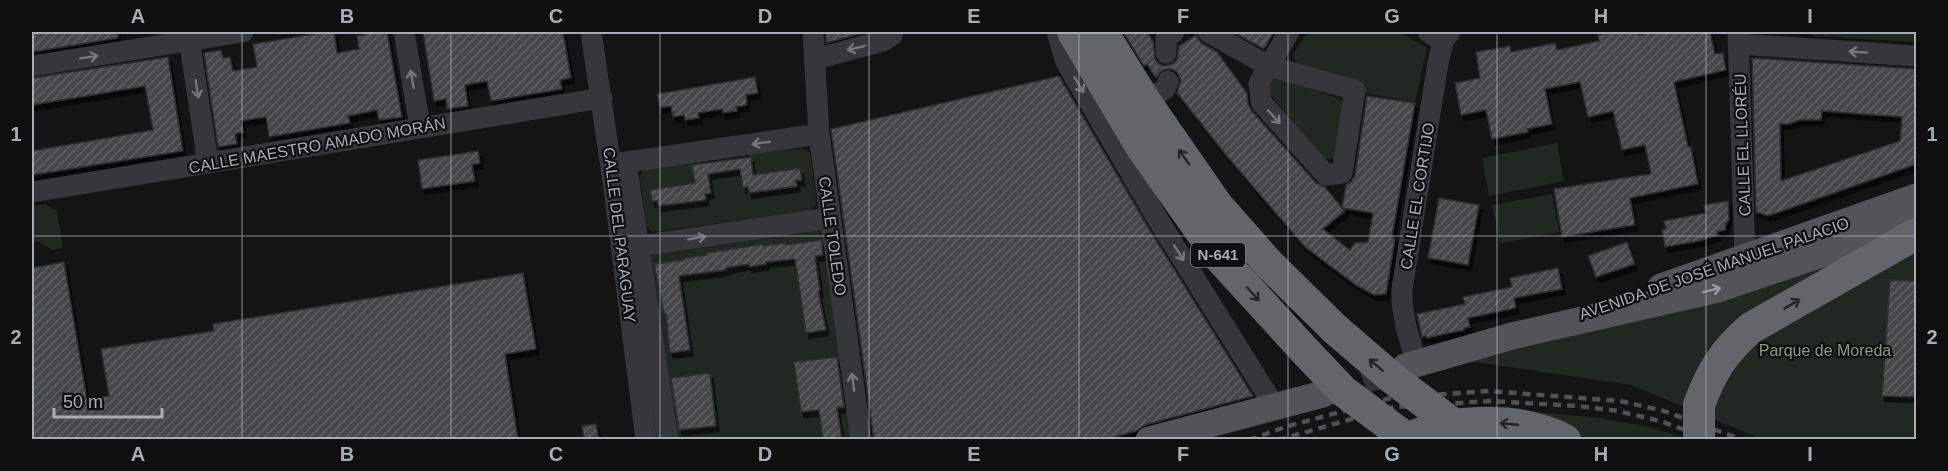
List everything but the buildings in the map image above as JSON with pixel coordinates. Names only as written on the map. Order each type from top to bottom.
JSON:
[{"type":"highway","name":"N-641","points":[[1073,32],[1142,148],[1219,257],[1306,352],[1333,392],[1407,440]]},
{"type":"highway","name":"N-641","points":[[1102,32],[1145,101],[1217,205],[1268,263],[1335,329],[1392,378],[1474,439]]},
{"type":"highway","points":[[1699,440],[1700,405],[1713,370],[1735,342],[1751,328],[1917,234]]},
{"type":"highway","points":[[1333,392],[1389,440]]},
{"type":"highway","points":[[1407,440],[1415,435],[1436,430],[1482,423],[1535,427],[1565,440]]},
{"type":"main road","name":"AVENIDA DE JOSÉ MANUEL PALACIO","points":[[1411,365],[1512,336],[1745,258],[1917,197]]},
{"type":"main road","name":"AVENIDA DE JOSÉ MANUEL PALACIO","points":[[1512,336],[1718,289],[1917,222]]},
{"type":"main road","points":[[1149,440],[1333,392]]},
{"type":"street","points":[[32,66],[191,34],[243,32]]},
{"type":"street","points":[[404,32],[420,127]]},
{"type":"street","name":"CALLE DEL PARAGUAY","points":[[591,32],[602,98],[639,246],[668,440]]},
{"type":"street","name":"CALLE TOLEDO","points":[[813,32],[819,134],[861,440]]},
{"type":"street","points":[[814,58],[883,41],[893,32]]},
{"type":"street","points":[[1057,32],[1066,62],[1160,223],[1275,407]]},
{"type":"street","points":[[1208,32],[1269,66],[1355,90],[1342,173],[1326,176],[1261,102],[1259,84],[1269,66],[1289,32]]},
{"type":"street","points":[[191,34],[208,163]]},
{"type":"street","name":"CALLE EL CORTIJO","points":[[1411,365],[1401,303],[1402,289],[1441,35]]},
{"type":"street","points":[[1739,38],[1917,56]]},
{"type":"street","name":"CALLE EL LLORÉU","points":[[1739,38],[1745,258]]},
{"type":"street","points":[[1145,101],[1165,90],[1168,81]]},
{"type":"street","name":"CALLE MAESTRO AMADO MORÁN","points":[[32,192],[602,98]]},
{"type":"street","points":[[619,163],[819,134]]},
{"type":"street","name":"CALLE DEL PARAGUAY","points":[[619,163],[646,440]]},
{"type":"street","points":[[639,246],[830,218]]},
{"type":"green space","points":[[1307,32],[1400,32],[1427,48],[1415,102],[1358,92],[1298,64],[1292,56]]},
{"type":"green space","points":[[1813,32],[1916,32],[1916,42],[1813,36]]},
{"type":"green space","points":[[1281,77],[1342,100],[1346,107],[1338,159],[1323,158],[1269,93],[1268,87],[1271,80]]},
{"type":"green space","points":[[1557,143],[1564,181],[1489,196],[1482,158]]},
{"type":"green space","points":[[803,148],[810,153],[817,202],[811,211],[652,232],[646,225],[640,177],[644,169],[692,162],[694,176],[752,168],[750,154]]},
{"type":"green space","points":[[1552,194],[1559,232],[1500,244],[1492,205]]},
{"type":"green space","points":[[45,204],[57,211],[63,248],[52,250],[40,242],[32,242],[32,206]]},
{"type":"green space","points":[[830,218],[861,439],[646,439],[640,246]]},
{"type":"green space","name":"Parque de Moreda","points":[[1916,227],[1916,439],[1761,439],[1631,385],[1461,360]]},
{"type":"green space","points":[[1515,410],[1601,418],[1649,427],[1689,439],[1587,439],[1559,424]]},
{"type":"tunnel","points":[[1324,393],[1404,367]]},
{"type":"railway","points":[[1249,440],[1285,427],[1391,398],[1489,391],[1620,401],[1664,411],[1743,440]]},
{"type":"railway","points":[[1278,440],[1394,407],[1490,401],[1578,406],[1618,411],[1660,421],[1713,440]]}]
